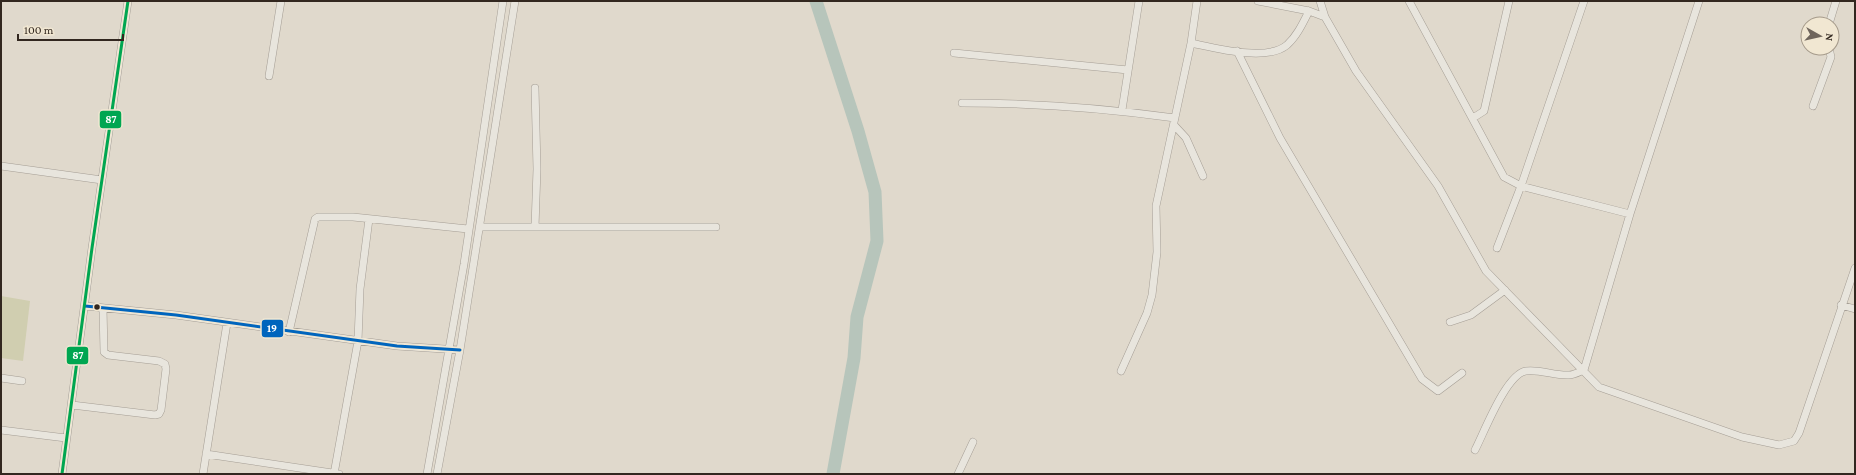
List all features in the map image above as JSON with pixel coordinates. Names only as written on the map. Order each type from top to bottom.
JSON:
[{"type":"street","points":[[62,474],[128,1]]},
{"type":"street","points":[[269,76],[281,1]]},
{"type":"street","points":[[427,474],[449,351],[503,1]]},
{"type":"street","points":[[437,474],[460,350],[515,1]]},
{"type":"street","points":[[1122,110],[1139,1]]},
{"type":"street","points":[[1121,371],[1146,313],[1152,295],[1157,252],[1156,206],[1191,43],[1197,1]]},
{"type":"street","points":[[1258,1],[1309,11],[1325,17]]},
{"type":"street","points":[[1320,1],[1325,17],[1356,71],[1438,186],[1486,271],[1599,387],[1742,437],[1770,444],[1786,444],[1798,438],[1855,268]]},
{"type":"street","points":[[1474,118],[1484,111],[1509,1]]},
{"type":"street","points":[[1497,248],[1521,186],[1584,1]]},
{"type":"street","points":[[1584,370],[1630,214],[1699,1]]},
{"type":"street","points":[[1831,16],[1836,1]]},
{"type":"street","points":[[1410,2],[1474,118],[1504,177],[1521,186],[1630,214]]},
{"type":"street","points":[[1191,43],[1237,51],[1273,53],[1281,49],[1295,37],[1309,11]]},
{"type":"street","points":[[1237,51],[1280,138],[1422,379],[1438,391],[1462,373]]},
{"type":"street","points":[[954,53],[1128,70]]},
{"type":"street","points":[[1813,106],[1831,56]]},
{"type":"street","points":[[535,88],[538,169],[535,227]]},
{"type":"street","points":[[962,102],[1042,104],[1122,110],[1174,122],[1186,138],[1203,176]]},
{"type":"street","points":[[1,166],[102,180]]},
{"type":"street","points":[[289,332],[315,219],[322,216],[354,217],[468,229]]},
{"type":"street","points":[[206,454],[336,474],[358,341],[360,289],[369,219]]},
{"type":"street","points":[[480,227],[716,227]]},
{"type":"street","points":[[1450,322],[1471,315],[1505,290]]},
{"type":"street","points":[[85,306],[176,315],[358,341],[449,351],[460,350]]},
{"type":"street","points":[[1841,306],[1855,309]]},
{"type":"street","points":[[72,405],[155,415],[161,410],[166,369],[164,364],[104,352],[103,308]]},
{"type":"street","points":[[202,474],[227,323]]},
{"type":"street","points":[[1475,450],[1494,408],[1507,386],[1517,375],[1525,371],[1570,375],[1584,370]]},
{"type":"street","points":[[1,378],[22,381]]},
{"type":"street","points":[[1,430],[66,438]]},
{"type":"street","points":[[958,474],[973,442]]},
{"type":"shaded area","points":[[1,296],[30,301],[23,361],[1,358]]},
{"type":"waterway","points":[[816,1],[858,131],[875,192],[877,241],[857,317],[854,358],[833,474]]},
{"type":"transit line","name":"87","points":[[62,474],[92,248],[128,1]]},
{"type":"transit line","name":"19","points":[[85,306],[176,315],[397,346],[460,350]]}]
